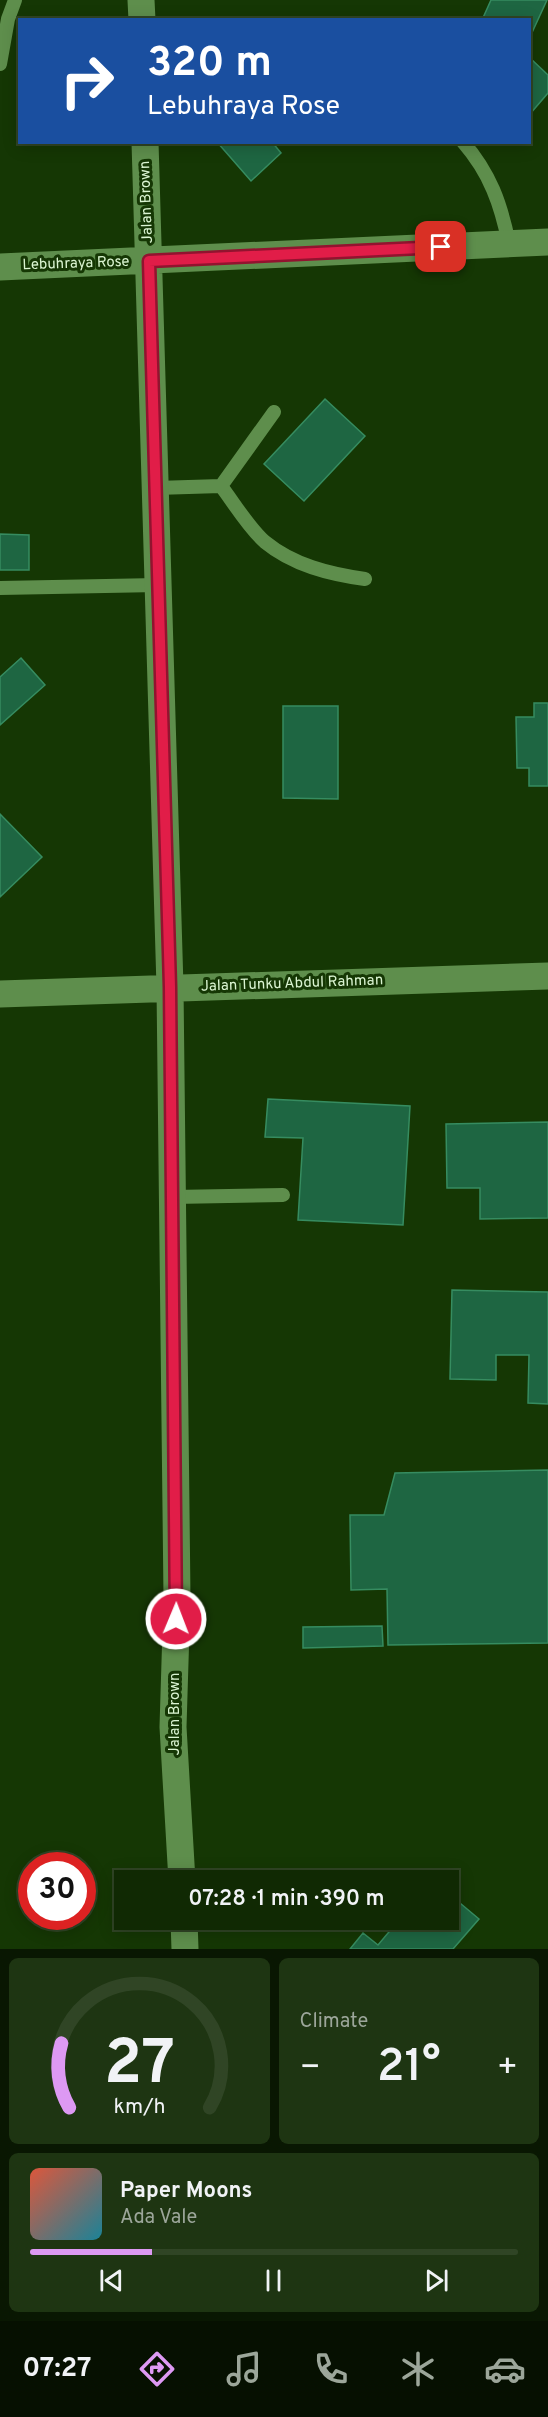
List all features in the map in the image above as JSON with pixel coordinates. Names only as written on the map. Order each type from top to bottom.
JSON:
[{"type":"street","points":[[141,0],[142,18]]},
{"type":"street","name":"Jalan Brown","points":[[146,144],[170,987],[177,1597],[173,1726],[181,1870]]},
{"type":"street","name":"Lebuhraya Rose","points":[[0,267],[548,242]]},
{"type":"street","name":"Jalan Tunku Abdul Rahman","points":[[0,994],[548,976]]},
{"type":"street","points":[[184,1930],[185,1949]]},
{"type":"lane","points":[[0,64],[8,19],[15,0]]},
{"type":"lane","points":[[465,144],[479,160],[494,187],[501,205],[509,244]]},
{"type":"lane","points":[[221,486],[274,412]]},
{"type":"lane","points":[[156,488],[221,486]]},
{"type":"lane","points":[[221,486],[263,541],[295,562],[338,575],[365,579]]},
{"type":"lane","points":[[0,588],[158,585]]},
{"type":"lane","points":[[172,1197],[283,1195]]},
{"type":"building","points":[[491,0],[547,0],[531,35],[531,18],[483,18]]},
{"type":"building","points":[[531,59],[548,75],[548,93],[531,113]]},
{"type":"building","points":[[219,144],[274,144],[281,153],[251,181]]},
{"type":"building","points":[[325,399],[365,436],[304,501],[264,464]]},
{"type":"building","points":[[0,534],[29,535],[29,570],[0,570]]},
{"type":"building","points":[[21,658],[45,685],[0,725],[0,677]]},
{"type":"building","points":[[534,703],[548,703],[548,786],[529,786],[529,768],[517,768],[516,717],[534,717]]},
{"type":"building","points":[[283,706],[338,706],[338,799],[283,798]]},
{"type":"building","points":[[0,814],[42,857],[0,897]]},
{"type":"building","points":[[268,1099],[410,1106],[403,1225],[298,1220],[303,1138],[265,1137]]},
{"type":"building","points":[[548,1122],[548,1218],[480,1219],[480,1188],[447,1188],[446,1124]]},
{"type":"building","points":[[452,1290],[548,1292],[548,1404],[528,1403],[529,1355],[496,1355],[496,1380],[450,1379]]},
{"type":"building","points":[[548,1470],[548,1643],[388,1645],[387,1589],[351,1590],[350,1515],[384,1515],[395,1473]]},
{"type":"building","points":[[382,1626],[383,1646],[303,1648],[303,1627]]},
{"type":"building","points":[[459,1902],[479,1919],[453,1949],[350,1949],[363,1933],[378,1945],[391,1930],[459,1930]]},
{"type":"route","points":[[176,1619],[170,987],[149,261],[441,247]]}]
